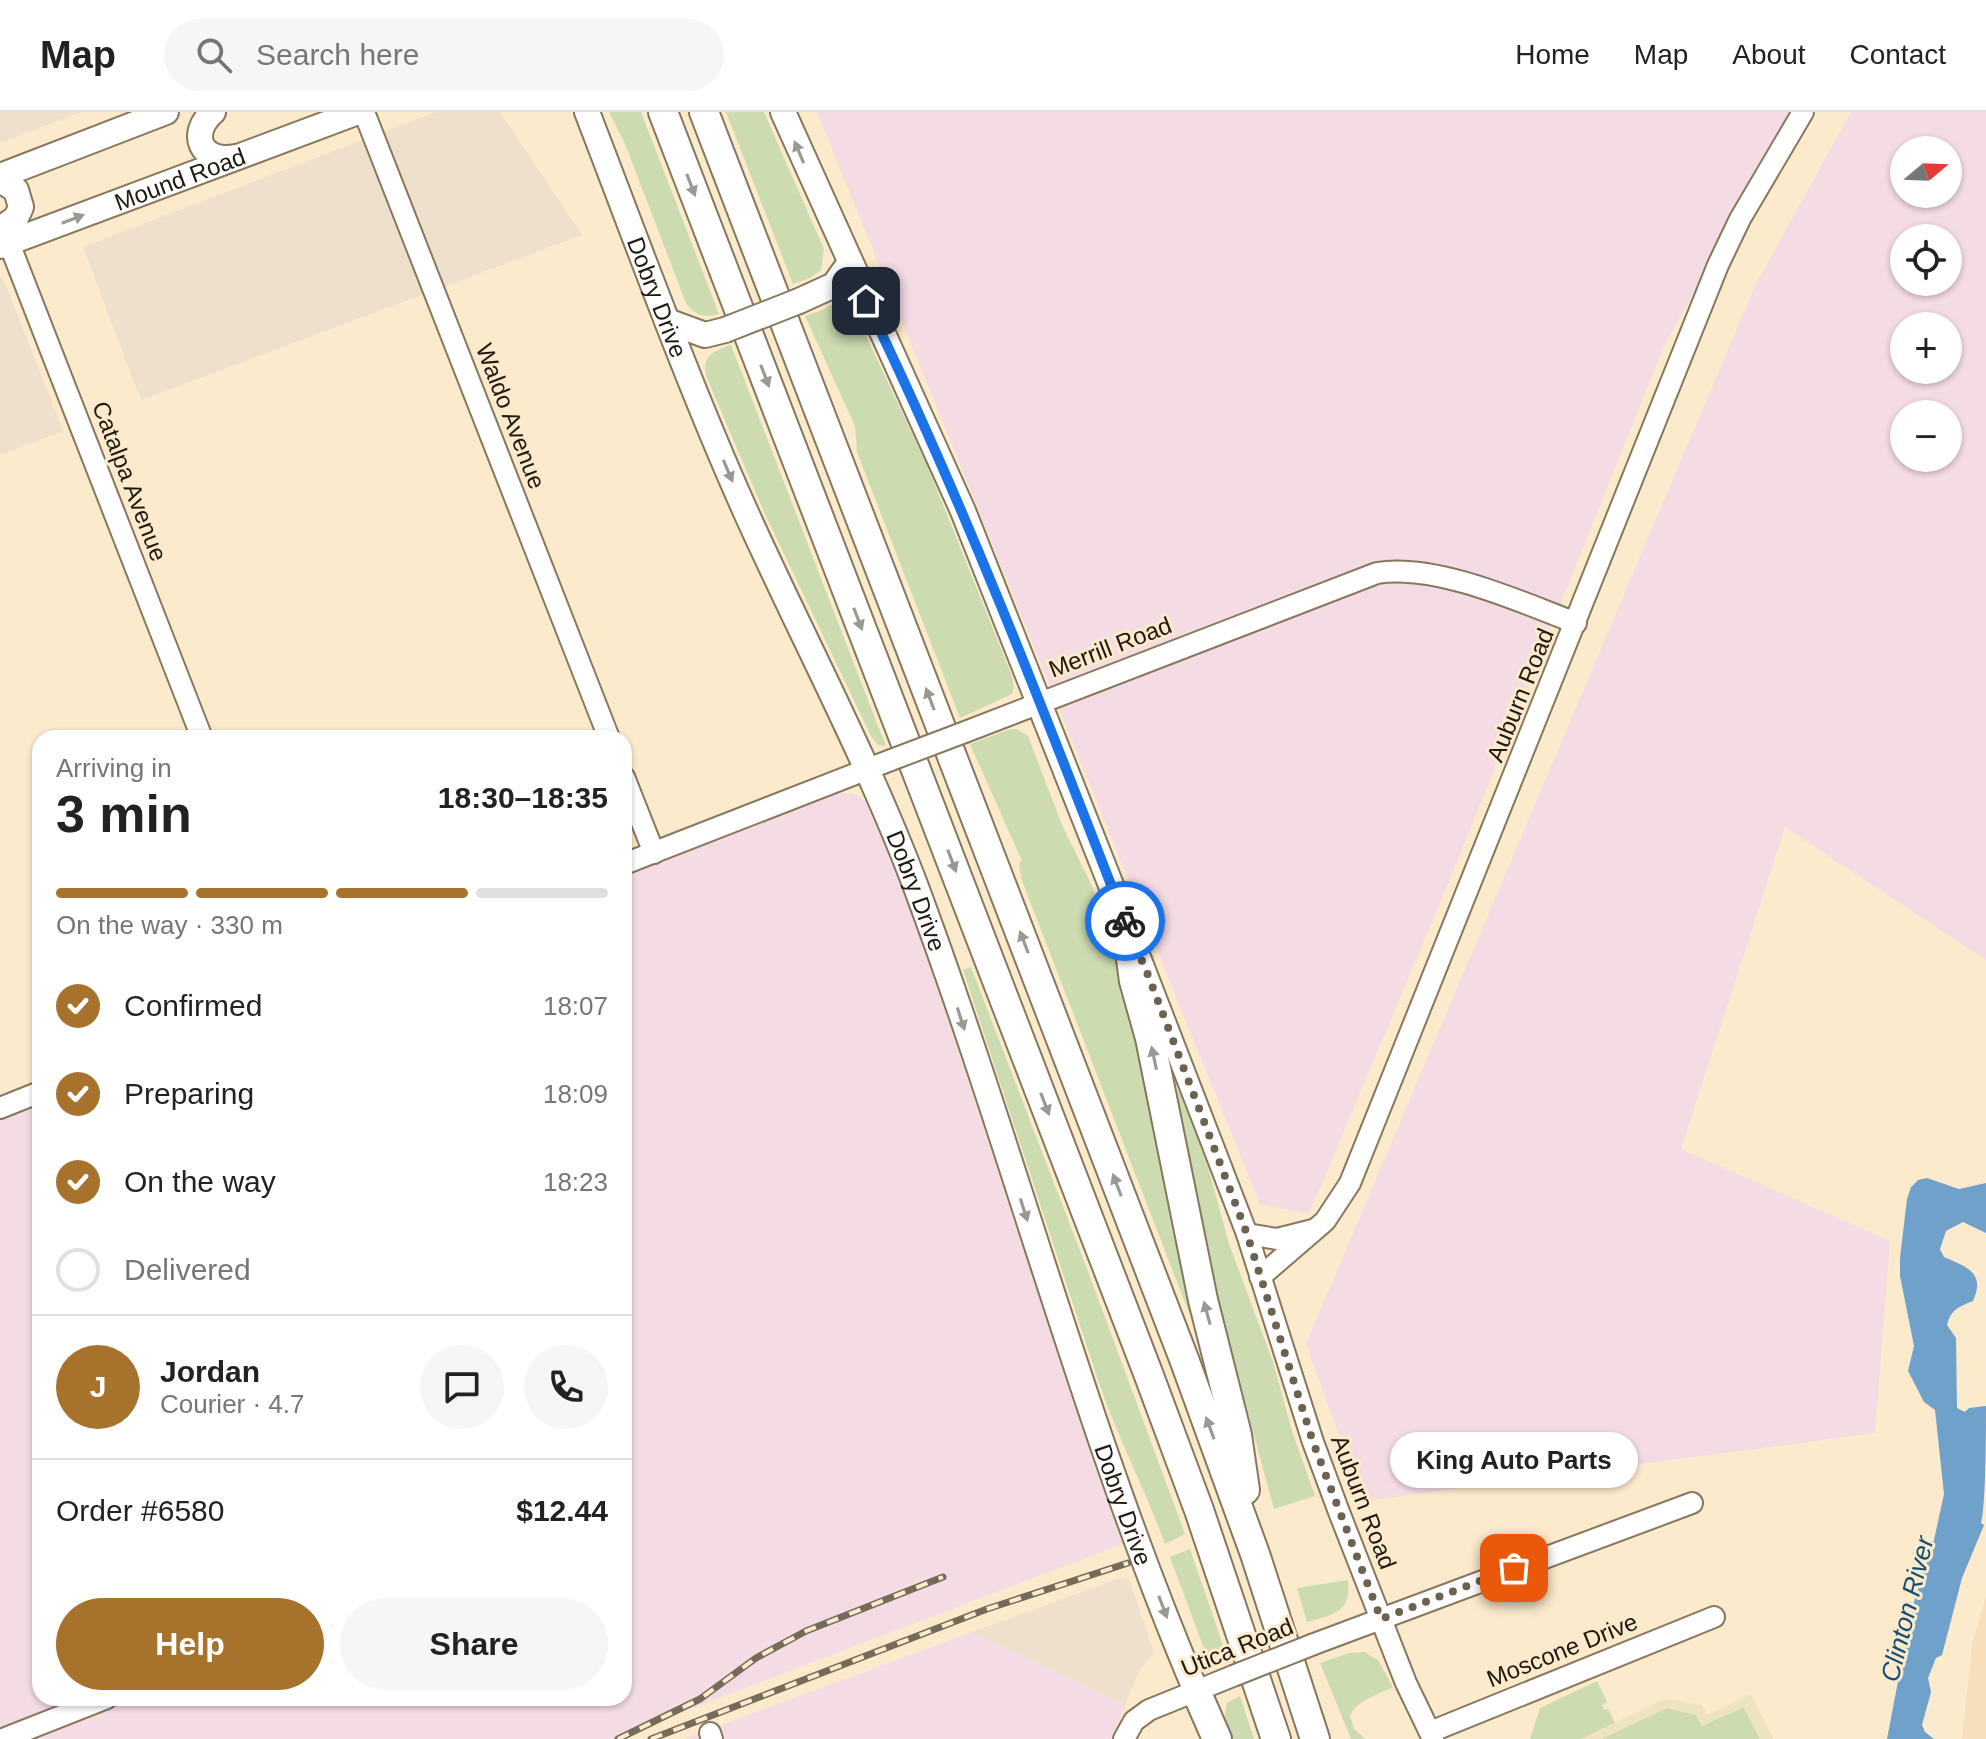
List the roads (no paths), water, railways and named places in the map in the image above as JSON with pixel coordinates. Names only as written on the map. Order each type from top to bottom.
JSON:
[{"type":"highway","points":[[663,112],[1153,1386],[1199,1510],[1276,1739]]},
{"type":"highway","points":[[704,112],[1184,1359],[1255,1554],[1315,1739]]},
{"type":"highway","points":[[1126,923],[1134,981],[1150,1038],[1203,1300],[1237,1435],[1255,1554]]},
{"type":"highway","points":[[1196,1691],[1217,1739]]},
{"type":"main road","points":[[0,178],[166,112]]},
{"type":"main road","points":[[213,112],[205,120],[200,135],[202,146],[210,156],[221,160],[243,155]]},
{"type":"main road","name":"Mound Road","points":[[3,240],[361,112]]},
{"type":"main road","name":"Dobry Drive","points":[[587,112],[667,321],[743,505],[867,770],[922,904],[1095,1423],[1196,1691]]},
{"type":"main road","points":[[783,112],[849,264],[940,458],[1041,702],[1126,923]]},
{"type":"main road","points":[[0,178],[16,190],[21,207],[3,240]]},
{"type":"main road","points":[[667,321],[705,335],[725,330],[834,285],[849,264]]},
{"type":"street","name":"Waldo Avenue","points":[[361,112],[606,730]]},
{"type":"street","name":"Auburn Road","points":[[1260,1277],[1317,1228],[1340,1202],[1356,1169],[1718,265],[1747,207],[1803,112]]},
{"type":"street","name":"Catalpa Avenue","points":[[3,240],[199,730]]},
{"type":"street","name":"Merrill Road","points":[[632,861],[1358,579],[1394,570],[1420,572],[1576,623]]},
{"type":"street","points":[[632,797],[654,853]]},
{"type":"street","name":"Auburn Road","points":[[1126,923],[1247,1234],[1313,1442],[1406,1683],[1432,1735]]},
{"type":"street","points":[[0,1108],[32,1095]]},
{"type":"street","points":[[1247,1234],[1277,1239],[1317,1228]]},
{"type":"street","name":"Utica Road","points":[[1124,1739],[1141,1715],[1196,1691],[1692,1503]]},
{"type":"street","name":"Moscone Drive","points":[[1432,1735],[1714,1617]]},
{"type":"street","points":[[3,1733],[83,1706]]},
{"type":"water","points":[[1927,1178],[1959,1189],[1986,1183],[1986,1233],[1963,1222],[1946,1231],[1940,1249],[1944,1257],[1972,1272],[1977,1283],[1973,1301],[1953,1312],[1947,1325],[1956,1338],[1957,1408],[1965,1412],[1969,1408],[1986,1406],[1985,1486],[1981,1523],[1984,1525],[1962,1578],[1942,1655],[1936,1658],[1928,1678],[1931,1692],[1922,1725],[1934,1739],[1887,1739],[1912,1608],[1934,1540],[1944,1494],[1935,1410],[1924,1402],[1908,1371],[1914,1346],[1900,1276],[1907,1199],[1911,1187],[1918,1180]]},
{"type":"railway","points":[[651,1739],[987,1609],[1128,1563]]},
{"type":"railway","points":[[618,1739],[700,1699],[756,1658],[806,1631],[943,1577]]},
{"type":"place","name":"King Auto Parts","points":[[1514,1568]]},
{"type":"water label","name":"Clinton River","points":[[1907,1609]]}]
